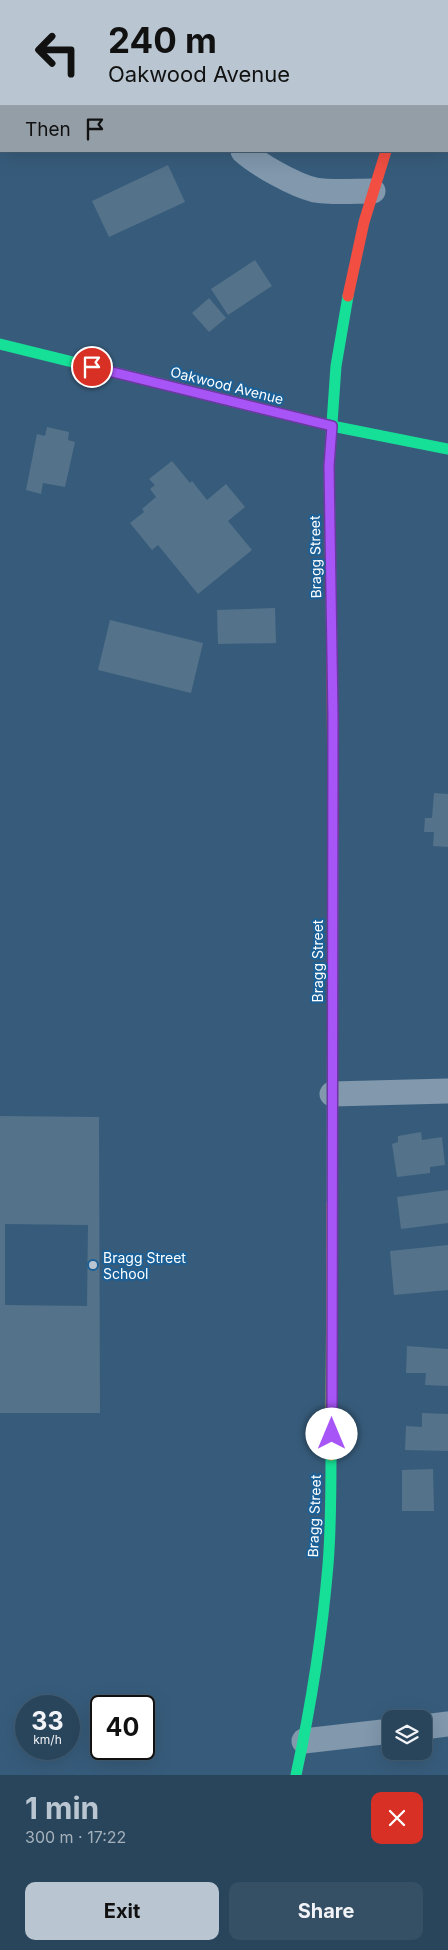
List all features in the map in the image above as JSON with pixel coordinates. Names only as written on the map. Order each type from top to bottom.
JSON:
[{"type":"street","points":[[245,152],[253,160],[283,177],[315,190],[373,191]]},
{"type":"street","name":"Bragg Street","points":[[296,1775],[304,1741],[322,1629],[330,1534],[332,1434],[333,717],[329,466],[336,366],[350,281],[373,191],[386,152]]},
{"type":"street","name":"Oakwood Avenue","points":[[0,344],[332,426],[448,449]]},
{"type":"street","points":[[332,1094],[448,1090]]},
{"type":"street","points":[[432,1726],[448,1724]]},
{"type":"street","points":[[304,1741],[382,1732]]},
{"type":"building","points":[[168,165],[185,202],[109,237],[92,201]]},
{"type":"building","points":[[255,260],[272,286],[228,315],[211,289]]},
{"type":"building","points":[[209,298],[226,318],[209,332],[192,313]]},
{"type":"building","points":[[47,427],[69,432],[68,440],[75,442],[65,487],[43,483],[41,494],[26,490],[37,434],[45,436]]},
{"type":"building","points":[[172,461],[190,483],[192,481],[207,500],[226,484],[245,507],[228,521],[252,550],[198,594],[158,545],[152,550],[130,523],[144,512],[142,509],[156,497],[150,489],[155,485],[149,479]]},
{"type":"building","points":[[275,608],[276,643],[218,644],[217,610]]},
{"type":"building","points":[[110,620],[203,643],[191,693],[98,670]]},
{"type":"building","points":[[434,793],[448,794],[448,847],[433,846],[434,832],[424,832],[425,818],[432,818]]},
{"type":"building","name":"Bragg Street School","points":[[0,1116],[99,1117],[100,1413],[0,1413]],"holes":[[[5,1224],[88,1225],[87,1306],[5,1305]]]},
{"type":"building","points":[[421,1132],[422,1140],[442,1137],[445,1165],[430,1167],[430,1173],[397,1177],[392,1144],[398,1142],[398,1136]]},
{"type":"building","points":[[448,1190],[448,1223],[401,1229],[397,1197]]},
{"type":"building","points":[[448,1245],[448,1290],[394,1295],[390,1251]]},
{"type":"building","points":[[407,1346],[448,1349],[448,1386],[425,1385],[426,1373],[406,1373]]},
{"type":"building","points":[[422,1413],[448,1414],[448,1451],[405,1450],[406,1426],[422,1427]]},
{"type":"building","points":[[433,1469],[434,1511],[402,1511],[402,1470]]},
{"type":"traffic: fast","points":[[332,660],[329,466],[336,366],[348,296]]},
{"type":"traffic: fast","points":[[0,344],[332,426],[448,449]]},
{"type":"traffic: fast","points":[[332,1204],[333,837]]},
{"type":"traffic: fast","points":[[296,1775],[315,1671],[326,1592],[330,1537],[331,1455]]},
{"type":"traffic: slow","points":[[331,1455],[332,1204]]},
{"type":"traffic: jam","points":[[348,296],[364,222],[386,152]]},
{"type":"traffic: jam","points":[[332,660],[333,837]]},
{"type":"place","name":"Bragg Street School","points":[[93,1265]]},
{"type":"route","points":[[92,367],[332,426],[329,466],[333,717],[332,1434]]}]
